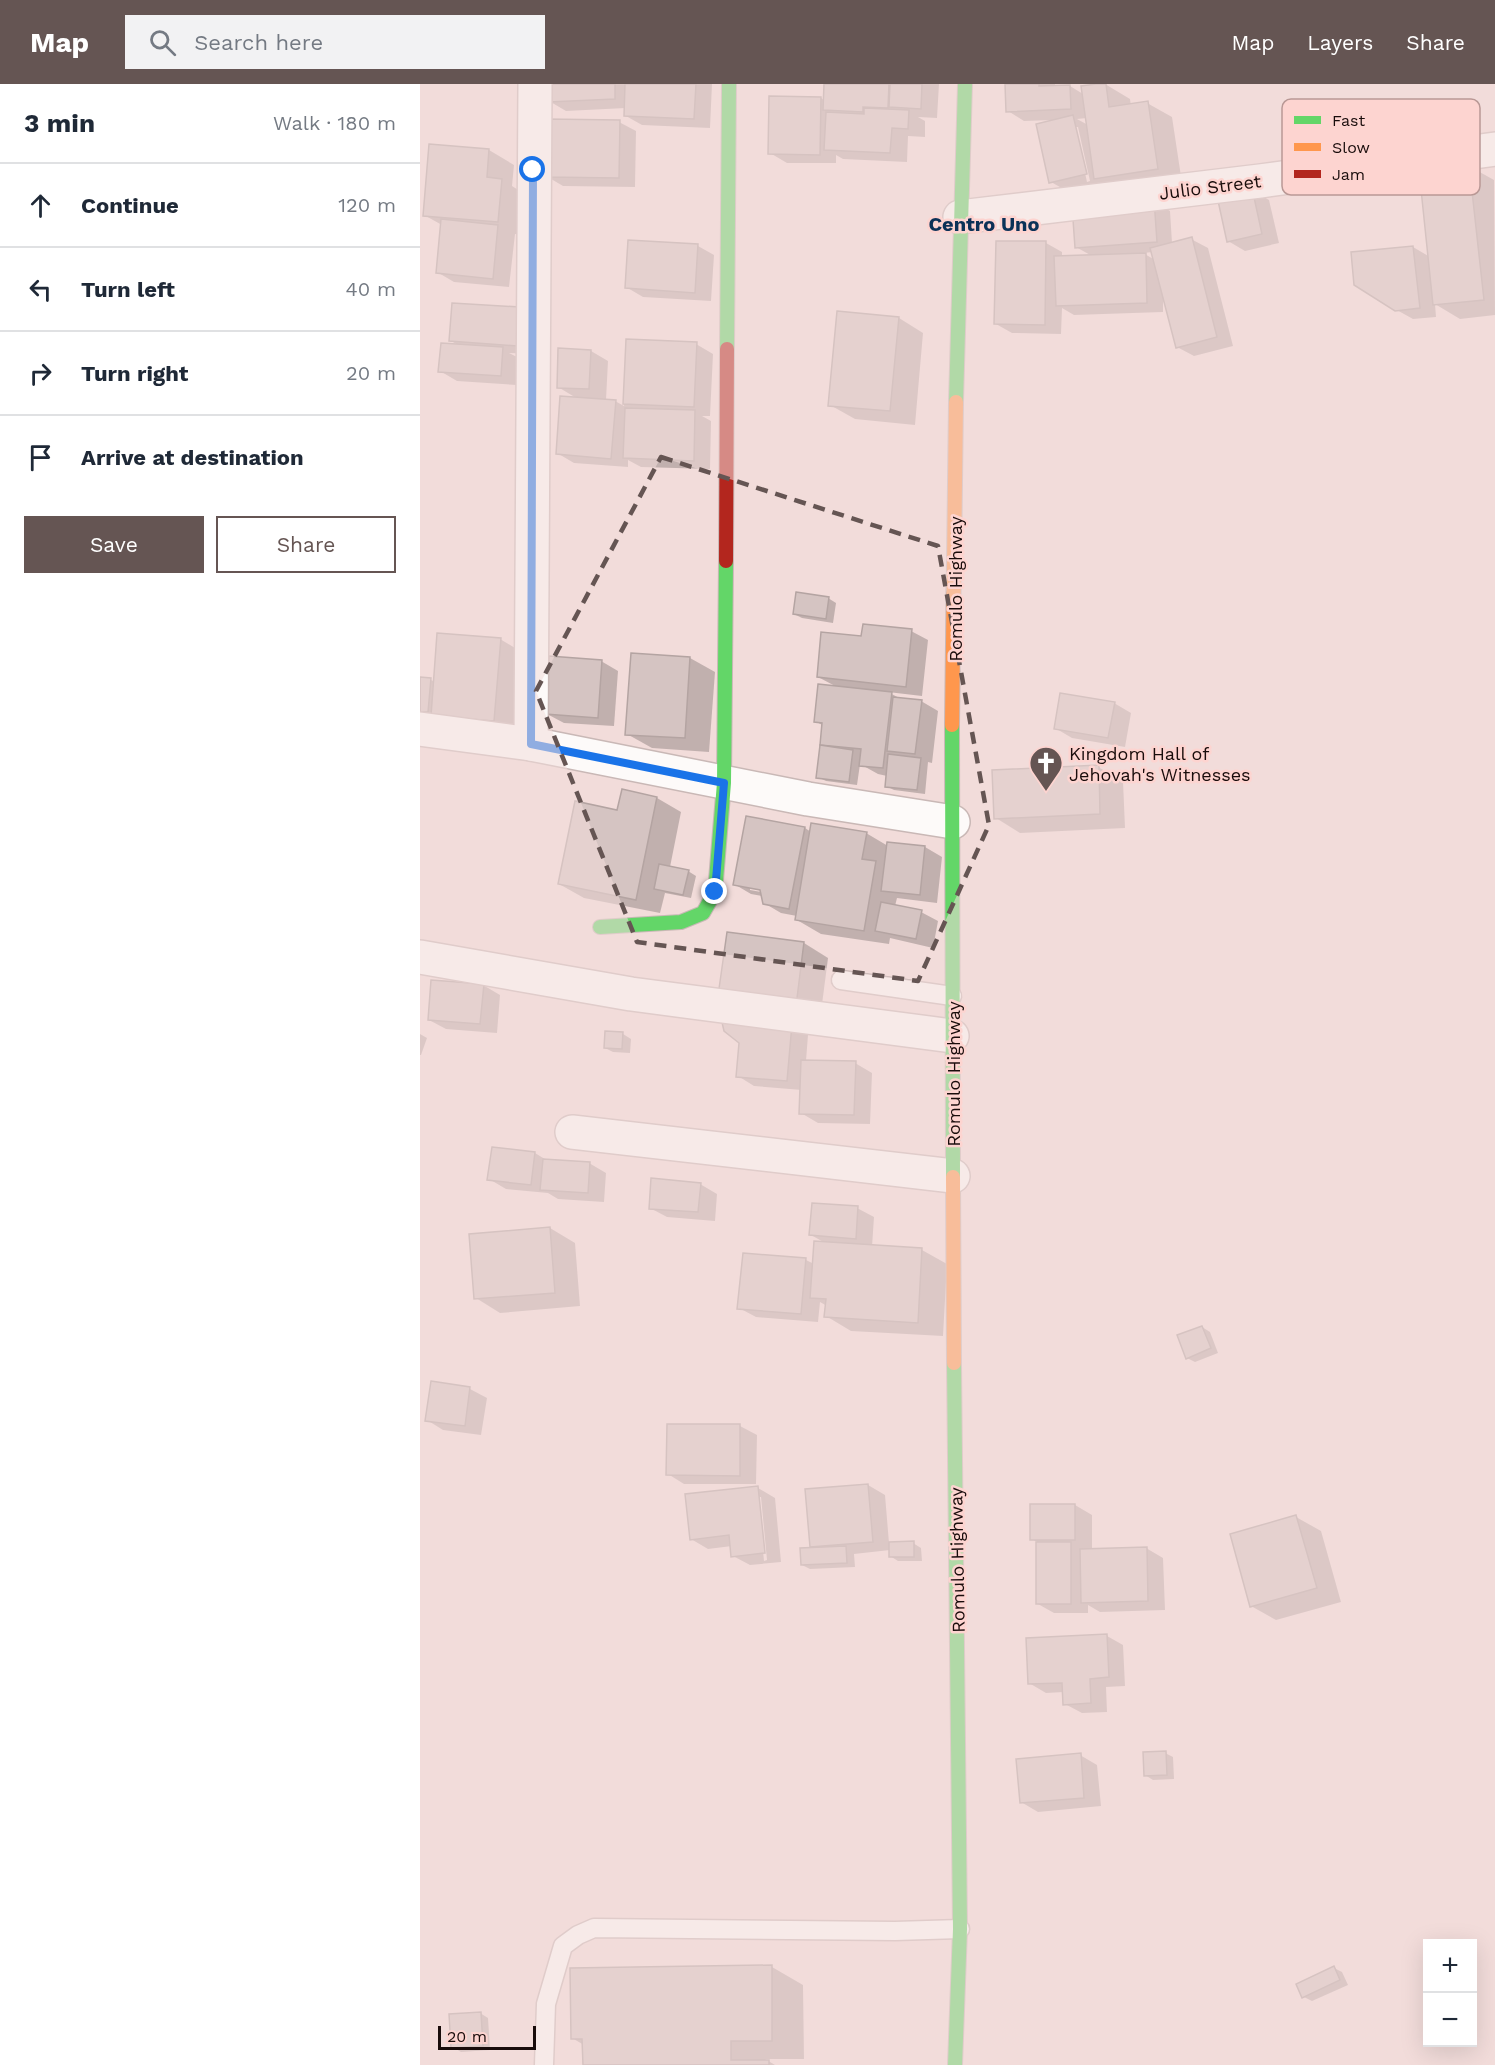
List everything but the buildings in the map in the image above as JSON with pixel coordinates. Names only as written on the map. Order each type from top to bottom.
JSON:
[{"type":"main road","points":[[600,927],[681,922],[704,913],[715,892],[724,783],[729,84]]},
{"type":"main road","name":"Romulo Highway","points":[[955,2065],[960,1929],[952,996],[956,477],[960,217],[965,84]]},
{"type":"street","points":[[531,744],[535,84]]},
{"type":"street","name":"Julio Street","points":[[1480,151],[1495,149]]},
{"type":"street","name":"Julio Street","points":[[960,217],[1282,178]]},
{"type":"street","points":[[420,729],[531,744],[808,799],[953,822]]},
{"type":"street","points":[[420,957],[631,994],[952,1036]]},
{"type":"street","points":[[572,1132],[953,1176]]},
{"type":"lane","points":[[841,981],[952,996]]},
{"type":"lane","points":[[544,2065],[546,2004],[563,1946],[578,1935],[594,1928],[895,1931],[960,1929]]},
{"type":"highlighted area","points":[[661,457],[938,546],[989,825],[918,981],[637,942],[536,691]]},
{"type":"traffic: fast","points":[[727,349],[729,84]]},
{"type":"traffic: fast","points":[[956,402],[965,84]]},
{"type":"traffic: fast","points":[[600,927],[681,922],[703,913],[715,892],[724,783],[726,561]]},
{"type":"traffic: fast","points":[[952,725],[953,1177]]},
{"type":"traffic: fast","points":[[954,1363],[960,1929],[955,2065]]},
{"type":"traffic: slow","points":[[952,725],[956,402]]},
{"type":"traffic: slow","points":[[953,1177],[954,1363]]},
{"type":"traffic: jam","points":[[726,561],[727,349]]},
{"type":"place","name":"Kingdom Hall of Jehovah's Witnesses","points":[[1046,792]]},
{"type":"district","name":"Centro Uno","points":[[984,224]]},
{"type":"route","points":[[533,170],[531,744],[724,783],[715,892]]}]
